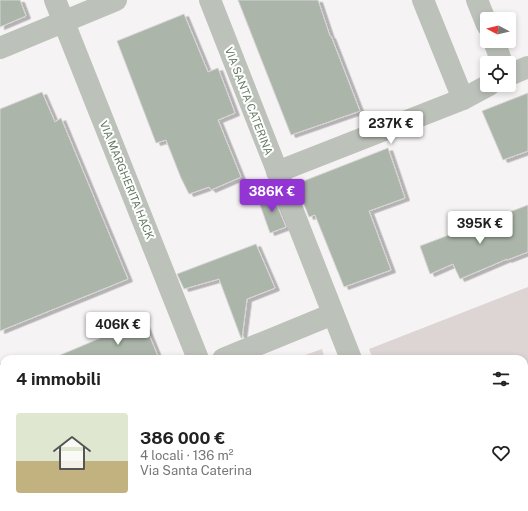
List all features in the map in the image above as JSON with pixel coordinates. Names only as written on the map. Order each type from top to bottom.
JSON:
[{"type":"street","name":"VIA MARGHERITA HACK","points":[[55,0],[196,355]]},
{"type":"street","points":[[0,48],[116,0]]},
{"type":"street","name":"VIA SANTA CATERINA","points":[[210,0],[349,355]]},
{"type":"street","points":[[423,0],[463,99]]},
{"type":"street","points":[[477,0],[482,12]]},
{"type":"street","points":[[516,72],[528,67]]},
{"type":"street","points":[[277,172],[463,99],[480,90]]},
{"type":"street","points":[[233,355],[334,314]]},
{"type":"shaded area","points":[[528,287],[528,355],[371,355],[369,349]]},
{"type":"shaded area","points":[[322,349],[324,355],[305,355]]},
{"type":"building","points":[[0,0],[20,0],[26,16],[0,27]]},
{"type":"building","points":[[238,0],[318,0],[330,36],[360,111],[291,135]]},
{"type":"building","points":[[184,14],[208,72],[218,68],[235,113],[218,120],[241,177],[211,190],[209,187],[189,194],[166,140],[156,143],[117,41]]},
{"type":"building","points":[[42,92],[55,122],[61,118],[128,279],[0,331],[0,109]]},
{"type":"building","points":[[528,93],[528,151],[503,160],[482,111]]},
{"type":"building","points":[[388,148],[405,198],[369,211],[391,270],[344,287],[315,215],[309,217],[296,184]]},
{"type":"building","points":[[272,193],[286,227],[270,233],[258,199]]},
{"type":"building","points":[[528,205],[528,252],[507,259],[460,279],[453,264],[430,274],[420,246]]},
{"type":"building","points":[[256,244],[275,288],[247,299],[241,338],[219,279],[184,289],[177,274]]},
{"type":"building","points":[[143,320],[157,355],[60,355]]}]
